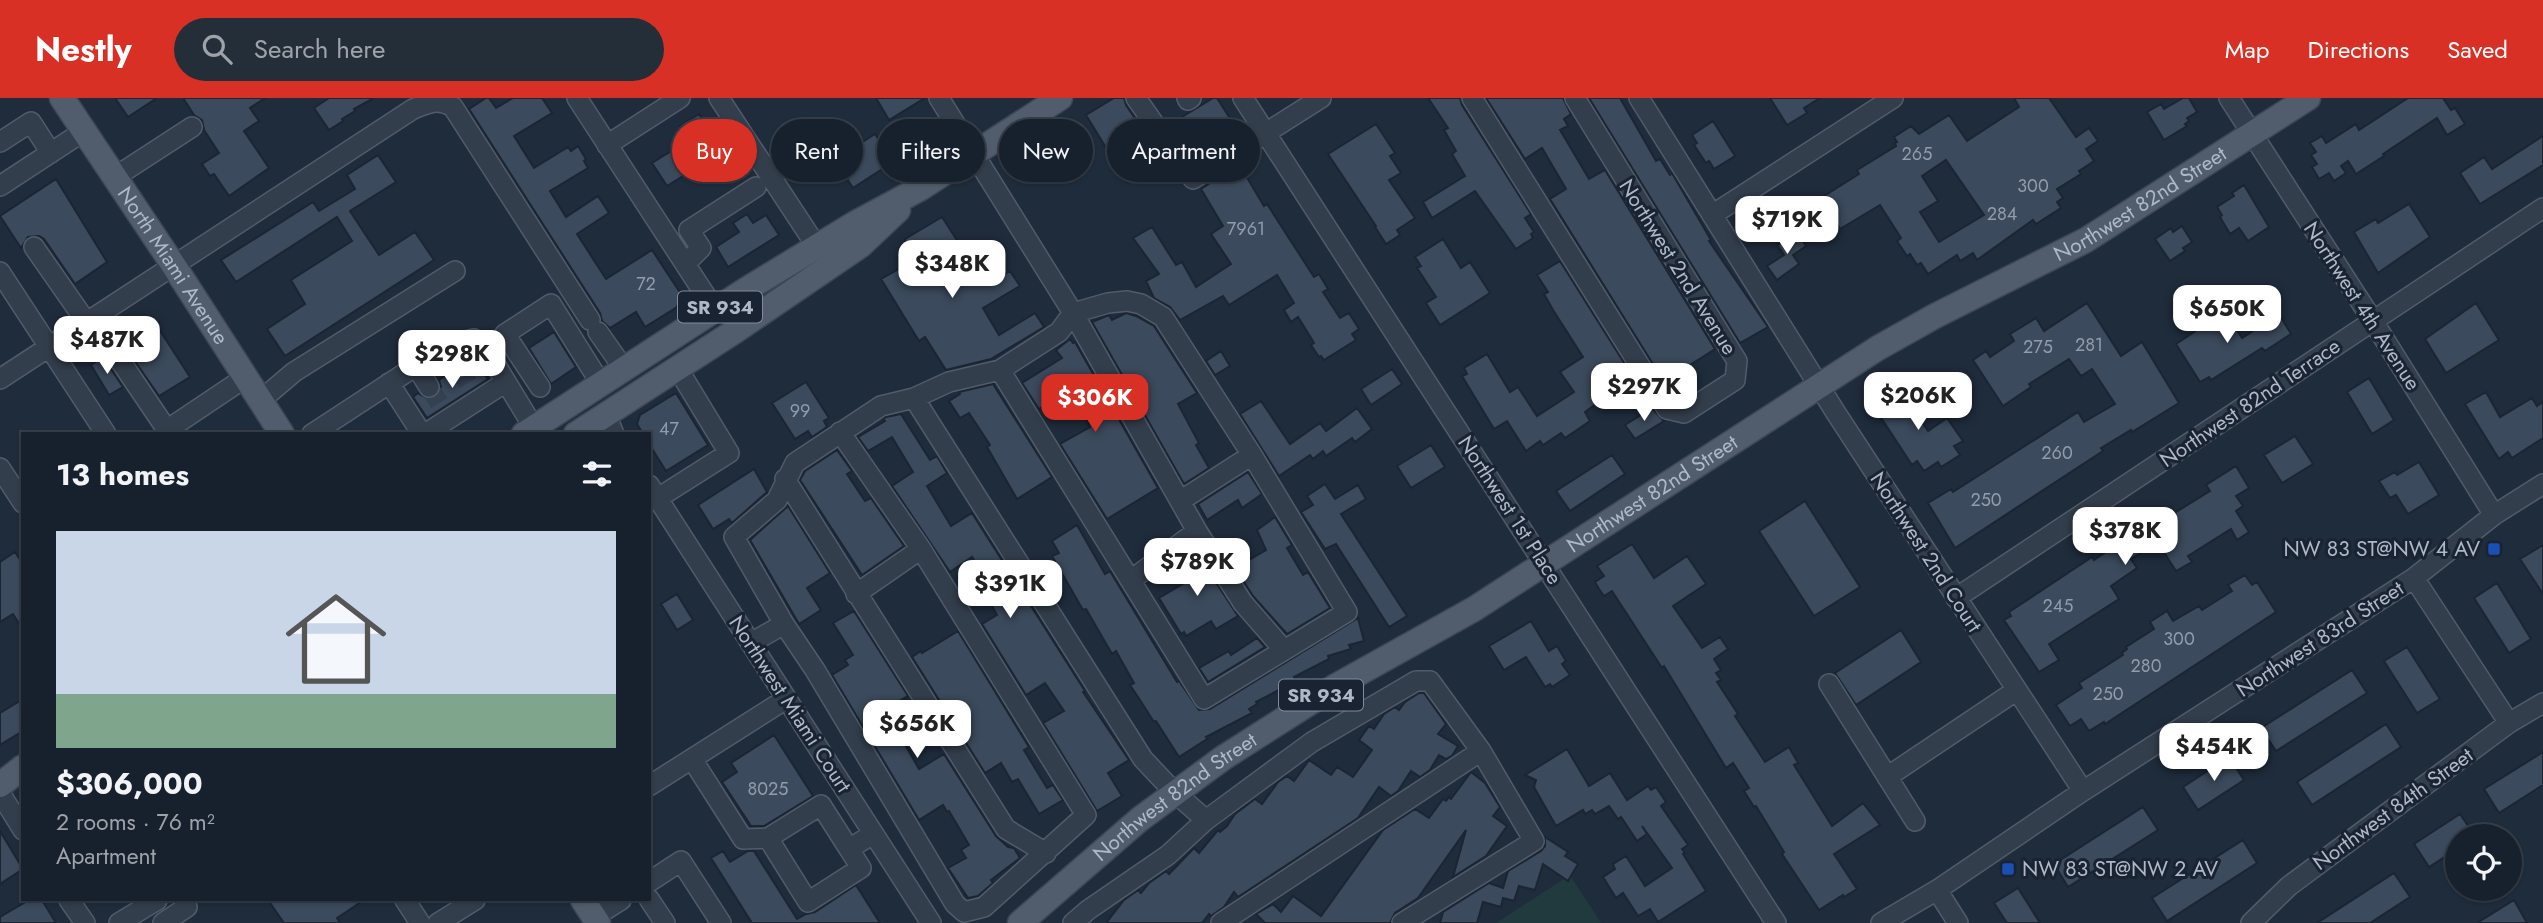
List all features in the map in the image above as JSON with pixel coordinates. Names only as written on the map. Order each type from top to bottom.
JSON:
[{"type":"main road","name":"North Miami Avenue","points":[[62,98],[281,432]]},
{"type":"main road","name":"SR 934","points":[[985,146],[1060,98]]},
{"type":"main road","name":"Northwest 82nd Street","points":[[1020,923],[1174,792],[1336,686],[1452,623],[1820,386],[1935,316],[2086,240],[2308,98]]},
{"type":"main road","name":"SR 934","points":[[529,431],[715,310],[930,182]]},
{"type":"main road","points":[[583,432],[610,424],[678,369],[861,245],[921,188]]},
{"type":"main road","points":[[610,424],[618,396],[715,310]]},
{"type":"main road","points":[[0,786],[21,769]]},
{"type":"main road","points":[[0,786],[21,781]]},
{"type":"street","points":[[365,141],[363,127],[406,98]]},
{"type":"street","points":[[577,98],[715,310]]},
{"type":"street","points":[[607,145],[680,98]]},
{"type":"street","points":[[719,98],[817,247]]},
{"type":"street","points":[[939,98],[952,119]]},
{"type":"street","points":[[1136,98],[1193,179],[1321,98]]},
{"type":"street","name":"Northwest 1st Place","points":[[1243,98],[1776,923]]},
{"type":"street","name":"Northwest 2nd Avenue","points":[[1472,98],[1667,409],[1684,414],[1735,380],[1737,361],[1574,98]]},
{"type":"street","name":"Northwest 2nd Court","points":[[1639,98],[1820,386],[2083,791]]},
{"type":"street","points":[[1712,215],[1893,98]]},
{"type":"street","name":"Northwest 4th Avenue","points":[[2229,98],[2494,515]]},
{"type":"street","points":[[0,379],[413,109],[435,101],[446,102],[453,107],[624,369]]},
{"type":"street","points":[[0,142],[31,122],[51,153]]},
{"type":"street","points":[[115,177],[192,127]]},
{"type":"street","points":[[0,186],[84,131]]},
{"type":"street","points":[[985,171],[1073,313],[1197,531],[1243,603],[1284,650]]},
{"type":"street","points":[[685,264],[701,248],[690,230],[755,187]]},
{"type":"street","name":"Northwest 82nd Terrace","points":[[1956,598],[2543,208]]},
{"type":"street","points":[[34,247],[167,430],[246,377]]},
{"type":"street","points":[[261,400],[294,372],[455,271]]},
{"type":"street","points":[[0,272],[105,432]]},
{"type":"street","points":[[840,432],[921,549],[1086,815],[984,907],[964,912],[955,904],[734,537],[777,500],[795,463],[840,432],[881,406],[914,397],[949,382],[1000,370],[1059,332],[1073,313],[1108,303],[1127,301],[1141,304],[1163,317],[1348,612],[1204,699],[1000,370]]},
{"type":"street","points":[[540,387],[505,334],[551,304],[601,384]]},
{"type":"street","points":[[315,432],[445,346],[474,339],[483,344],[506,382],[529,431]]},
{"type":"street","points":[[445,346],[458,367]]},
{"type":"street","points":[[416,366],[429,387]]},
{"type":"street","points":[[654,491],[729,453],[678,369]]},
{"type":"street","points":[[426,432],[477,396],[506,382]]},
{"type":"street","points":[[389,383],[422,432]]},
{"type":"street","points":[[914,397],[1143,759],[1174,792],[1206,820]]},
{"type":"street","points":[[1180,501],[1252,455]]},
{"type":"street","points":[[0,468],[21,500]]},
{"type":"street","points":[[785,479],[1006,830],[1046,853]]},
{"type":"street","name":"Northwest 83rd Street","points":[[1881,923],[1937,890],[2083,791],[2414,579],[2494,515],[2543,484]]},
{"type":"street","name":"Northwest Miami Court","points":[[654,491],[931,923]]},
{"type":"street","points":[[1131,580],[1197,531]]},
{"type":"street","points":[[856,594],[921,549]]},
{"type":"street","points":[[2414,579],[2509,723]]},
{"type":"street","points":[[751,643],[784,624]]},
{"type":"street","points":[[1073,923],[1087,910],[1168,855],[1206,820],[1312,743],[1416,681],[1430,681],[1481,751],[1534,841],[1402,923]]},
{"type":"street","points":[[1829,684],[1915,821]]},
{"type":"street","points":[[1887,777],[2017,690]]},
{"type":"street","points":[[651,785],[786,699]]},
{"type":"street","name":"Northwest 84th Street","points":[[2251,923],[2289,886],[2509,723],[2543,703]]},
{"type":"street","points":[[1221,923],[1481,751]]},
{"type":"street","points":[[692,759],[743,839],[768,838],[821,805],[861,868],[808,902],[768,838]]},
{"type":"street","points":[[0,793],[21,827]]},
{"type":"street","points":[[849,849],[873,834]]},
{"type":"street","points":[[651,881],[681,861],[721,923]]},
{"type":"street","points":[[1937,890],[1958,923]]},
{"type":"street","points":[[70,901],[85,923]]},
{"type":"street","points":[[406,901],[420,923]]},
{"type":"street","points":[[438,923],[473,901]]},
{"type":"street","points":[[592,913],[619,901]]},
{"type":"street","points":[[650,901],[665,923]]},
{"type":"street","points":[[119,923],[148,902]]},
{"type":"street","points":[[163,923],[187,907]]},
{"type":"green space","points":[[1570,875],[1601,923],[1496,923]]},
{"type":"building","points":[[115,98],[157,98],[128,117]]},
{"type":"building","points":[[183,98],[265,98],[250,108],[259,121],[244,131],[269,168],[229,196],[214,174],[210,176],[202,164],[219,153],[204,130],[202,120],[194,115]]},
{"type":"building","points":[[329,98],[374,98],[354,109],[355,111],[329,130],[314,108]]},
{"type":"building","points":[[489,98],[496,108],[513,98],[542,98],[552,113],[514,136],[534,168],[568,147],[571,151],[578,146],[588,168],[550,191],[566,217],[598,196],[609,213],[577,234],[606,279],[652,250],[681,294],[677,307],[645,327],[636,312],[610,328],[602,321],[600,313],[469,109]]},
{"type":"building","points":[[876,98],[925,98],[891,119]]},
{"type":"building","points":[[1114,98],[1124,98],[1136,119],[1107,119],[1107,149],[1093,126],[1093,119],[1088,119],[1086,115]]},
{"type":"building","points":[[1217,98],[1230,119],[1183,119],[1182,117]]},
{"type":"building","points":[[1428,98],[1460,98],[1531,214],[1525,218],[1534,232],[1531,234],[1533,238],[1516,249],[1475,191],[1432,218],[1423,202],[1465,176],[1452,154],[1456,151],[1444,130],[1448,128]]},
{"type":"building","points":[[1486,98],[1563,98],[1571,114],[1564,119],[1568,126],[1560,130],[1589,179],[1605,170],[1715,349],[1690,365],[1697,379],[1671,393],[1550,199],[1566,189],[1542,148],[1525,159]]},
{"type":"building","points":[[1589,98],[1620,98],[1656,161],[1660,159],[1670,175],[1672,173],[1711,240],[1709,241],[1768,327],[1740,343]]},
{"type":"building","points":[[1770,98],[1820,98],[1804,108],[1807,113],[1787,125]]},
{"type":"building","points":[[2014,98],[2049,98],[2076,137],[2089,128],[2098,141],[2086,149],[2094,161],[2079,171],[2081,174],[2057,189],[2063,198],[2057,202],[2061,208],[2036,224],[2033,220],[1977,260],[1973,253],[1960,261],[1957,255],[1928,274],[1921,263],[1917,265],[1910,254],[1907,256],[1897,241],[1901,238],[1880,205],[1840,229],[1821,198],[1859,174],[1857,170],[1896,146],[1894,137],[1911,126],[1919,134],[1949,115],[1967,141],[2019,107]],"holes":[[[1946,160],[1984,215],[1939,242],[1920,212],[1938,201],[1922,176]]]},
{"type":"building","points":[[2183,98],[2189,98],[2197,112],[2187,118],[2187,126],[2164,140],[2147,112],[2161,104],[2164,109]]},
{"type":"building","points":[[2408,98],[2443,98],[2451,110],[2455,108],[2465,124],[2447,135],[2437,118],[2356,174],[2348,161],[2341,166],[2346,173],[2334,181],[2329,173],[2319,179],[2312,167],[2317,164],[2311,155],[2316,152],[2310,143],[2322,136],[2326,143],[2356,124],[2359,130]]},
{"type":"building","points":[[1713,121],[1735,156],[1714,169],[1709,161],[1706,163],[1694,145],[1697,143],[1692,135]]},
{"type":"building","points":[[1376,124],[1395,153],[1390,156],[1401,173],[1389,180],[1415,218],[1397,230],[1400,235],[1386,244],[1328,154]]},
{"type":"building","points":[[875,134],[877,137],[877,172],[863,182],[863,142]]},
{"type":"building","points":[[2543,136],[2543,165],[2480,204],[2460,173],[2484,157],[2492,169]]},
{"type":"building","points":[[672,151],[673,182],[667,186],[652,163]]},
{"type":"building","points":[[378,155],[396,182],[350,211],[379,255],[415,232],[434,260],[285,356],[267,329],[305,304],[291,280],[352,241],[337,217],[236,282],[221,260],[313,202],[319,211],[355,189],[347,175]]},
{"type":"building","points":[[56,179],[107,262],[75,284],[44,239],[39,236],[28,237],[21,248],[0,216]]},
{"type":"building","points":[[849,182],[862,182],[853,188]]},
{"type":"building","points":[[1212,182],[1250,182],[1314,277],[1319,274],[1328,289],[1323,292],[1340,318],[1349,313],[1359,329],[1352,334],[1356,340],[1324,360],[1319,357],[1298,317],[1291,322],[1284,310],[1294,303],[1277,275],[1229,305],[1223,296],[1180,320],[1170,307],[1154,298],[1146,281],[1159,274],[1133,238],[1152,227],[1176,265],[1182,262],[1196,287],[1231,264],[1211,234],[1223,226],[1201,189]]},
{"type":"building","points":[[2244,185],[2269,227],[2248,241],[2239,228],[2230,234],[2217,207],[2234,196],[2232,193]]},
{"type":"building","points":[[2409,204],[2430,237],[2378,273],[2354,232],[2376,219],[2378,223]]},
{"type":"building","points":[[747,214],[753,223],[766,215],[779,235],[728,267],[716,247],[739,232],[733,223]]},
{"type":"building","points":[[942,217],[986,285],[1010,271],[1020,286],[983,308],[999,335],[1035,313],[1044,327],[991,359],[946,370],[925,337],[919,341],[881,279],[906,265],[905,239]]},
{"type":"building","points":[[2182,226],[2192,242],[2183,248],[2185,251],[2170,261],[2155,239],[2171,228],[2173,232]]},
{"type":"building","points":[[1797,232],[1806,246],[1793,255],[1799,264],[1777,280],[1767,266],[1784,255],[1777,245]]},
{"type":"building","points":[[1443,239],[1461,268],[1470,262],[1490,293],[1440,325],[1426,303],[1436,297],[1417,268],[1421,266],[1415,257]]},
{"type":"building","points":[[1560,261],[1633,377],[1593,400],[1596,404],[1585,412],[1590,421],[1565,438],[1561,433],[1543,445],[1540,441],[1526,451],[1507,421],[1494,429],[1462,376],[1467,374],[1464,368],[1487,354],[1510,392],[1518,387],[1537,416],[1574,392],[1560,372],[1583,357],[1544,294],[1548,292],[1537,275]]},
{"type":"building","points":[[2087,303],[2121,356],[2142,342],[2179,403],[2101,448],[2103,451],[1955,548],[1928,503],[1951,489],[1953,492],[2078,412],[2084,422],[2115,404],[2092,369],[2081,376],[2069,359],[2029,384],[2031,387],[2003,406],[1973,360],[1986,351],[1990,357],[2014,341],[2010,334],[2036,318],[2044,331]]},
{"type":"building","points":[[2476,303],[2499,340],[2446,373],[2425,339]]},
{"type":"building","points":[[2226,311],[2242,338],[2279,314],[2291,334],[2265,351],[2262,348],[2211,380],[2209,377],[2200,382],[2176,344]]},
{"type":"building","points":[[1126,313],[1154,326],[1197,393],[1178,404],[1209,468],[1184,484],[1092,322],[1109,315],[1112,320]]},
{"type":"building","points":[[155,323],[190,377],[159,396],[123,344]]},
{"type":"building","points":[[554,332],[576,367],[551,384],[529,348]]},
{"type":"building","points":[[1070,339],[1075,342],[1158,488],[1107,519],[1060,444],[1090,427],[1075,395],[1069,390],[1039,409],[1022,383],[1062,358],[1056,350]]},
{"type":"building","points":[[1221,351],[1230,366],[1215,375],[1206,361]]},
{"type":"building","points":[[103,357],[123,387],[109,395],[91,365]]},
{"type":"building","points":[[473,357],[488,379],[427,418],[413,397],[418,393],[429,399],[436,397],[441,387],[439,380],[448,374],[458,379],[465,377],[470,367],[468,361]]},
{"type":"building","points":[[1392,369],[1402,384],[1371,405],[1361,389]]},
{"type":"building","points":[[2369,378],[2394,420],[2372,434],[2347,392]]},
{"type":"building","points":[[806,382],[829,418],[824,421],[827,427],[812,437],[808,431],[795,439],[772,403]]},
{"type":"building","points":[[993,384],[1052,477],[1017,499],[987,447],[990,445],[969,413],[960,418],[949,401],[960,394],[959,392]]},
{"type":"building","points":[[1899,387],[1928,431],[1947,418],[1963,441],[1954,446],[1960,455],[1941,467],[1938,462],[1924,471],[1917,461],[1912,465],[1872,404]]},
{"type":"building","points":[[2486,392],[2500,417],[2532,398],[2537,406],[2543,402],[2543,438],[2512,458],[2508,452],[2499,459],[2465,404]]},
{"type":"building","points":[[676,393],[708,445],[666,471],[651,447],[651,432],[642,432],[637,424],[640,415]]},
{"type":"building","points":[[1261,401],[1290,444],[1320,423],[1326,431],[1357,408],[1372,429],[1355,442],[1352,438],[1326,456],[1323,451],[1313,459],[1310,455],[1279,476],[1240,414]]},
{"type":"building","points":[[1652,408],[1664,421],[1635,439],[1625,425]]},
{"type":"building","points":[[901,414],[930,460],[937,456],[947,473],[927,486],[951,526],[972,513],[1085,691],[1083,692],[1129,760],[1108,773],[1122,796],[1097,811],[1043,723],[1064,711],[1045,683],[1026,695],[982,624],[997,615],[985,594],[992,590],[972,557],[950,572],[892,486],[913,472],[892,437],[868,451],[858,437],[885,421],[883,419],[886,417]]},
{"type":"building","points":[[2295,436],[2313,464],[2282,483],[2264,455]]},
{"type":"building","points":[[1431,445],[1445,467],[1411,488],[1397,466]]},
{"type":"building","points":[[837,450],[852,471],[847,474],[865,501],[871,498],[904,546],[862,575],[800,480],[805,471]]},
{"type":"building","points":[[1612,455],[1625,474],[1570,511],[1556,491]]},
{"type":"building","points":[[2419,462],[2439,495],[2408,514],[2396,495],[2390,498],[2379,481],[2395,472],[2397,475]]},
{"type":"building","points":[[2236,466],[2249,488],[2236,496],[2243,506],[2236,511],[2249,532],[2237,540],[2231,529],[2188,556],[2192,562],[2176,571],[2158,543],[2131,559],[2137,568],[2111,586],[2119,599],[2049,644],[2059,660],[2039,672],[2004,620],[2011,616],[2009,612],[2092,557],[2094,560],[2160,514],[2163,520],[2210,491],[2206,485]]},
{"type":"building","points":[[754,469],[767,492],[732,523],[729,519],[713,529],[698,505]]},
{"type":"building","points":[[1248,472],[1262,494],[1242,508],[1238,500],[1207,520],[1198,504]]},
{"type":"building","points":[[1325,484],[1335,499],[1358,485],[1366,499],[1341,514],[1407,616],[1389,627],[1336,544],[1325,549],[1301,512],[1313,505],[1307,496]]},
{"type":"building","points":[[1805,501],[1860,587],[1814,616],[1759,531]]},
{"type":"building","points":[[788,506],[830,573],[807,588],[821,610],[799,624],[750,540]]},
{"type":"building","points":[[1275,517],[1292,545],[1287,548],[1303,575],[1308,572],[1330,608],[1287,634],[1253,596],[1235,568],[1266,550],[1257,530]]},
{"type":"building","points":[[1077,525],[1105,574],[1110,571],[1177,682],[1179,681],[1199,710],[1210,709],[1358,618],[1364,641],[1349,645],[1351,649],[1328,656],[1329,659],[1294,677],[1296,681],[1256,702],[1257,704],[1249,709],[1252,713],[1206,737],[1207,739],[1179,757],[1130,685],[1134,683],[1116,651],[1112,654],[1052,556],[1059,553],[1052,541]]},
{"type":"building","points":[[1632,544],[1654,578],[1687,556],[1706,584],[1673,606],[1702,648],[1720,637],[1728,649],[1714,659],[1721,670],[1716,673],[1721,680],[1717,682],[1765,762],[1789,747],[1798,763],[1794,765],[1832,826],[1863,803],[1880,825],[1834,854],[1857,889],[1819,910],[1782,854],[1784,852],[1756,806],[1754,807],[1744,791],[1749,788],[1733,763],[1726,768],[1664,666],[1662,668],[1612,591],[1604,596],[1599,589],[1595,582],[1604,576],[1597,566]]},
{"type":"building","points":[[2543,545],[2543,594],[2520,559]]},
{"type":"building","points":[[15,552],[21,561],[21,627],[13,614],[0,622],[0,562]]},
{"type":"building","points":[[1196,552],[1238,616],[1216,629],[1211,621],[1186,636],[1184,632],[1181,634],[1159,598],[1186,582],[1179,571],[1179,560],[1187,553]]},
{"type":"building","points":[[2245,575],[2252,585],[2257,582],[2276,612],[2105,724],[2104,722],[2089,731],[2081,719],[2070,726],[2056,705],[2082,688],[2079,683],[2123,655],[2126,647],[2154,629],[2150,622],[2167,611],[2173,621],[2199,606],[2202,610],[2232,591],[2228,585]]},
{"type":"building","points":[[2497,583],[2531,639],[2509,653],[2474,598]]},
{"type":"building","points":[[677,594],[693,620],[677,630],[661,604]]},
{"type":"building","points":[[854,611],[908,696],[885,709],[919,769],[944,754],[996,836],[1008,847],[1014,848],[1020,858],[991,880],[993,883],[978,896],[968,898],[948,868],[966,858],[961,850],[969,845],[949,811],[947,812],[943,805],[919,820],[832,675],[848,665],[845,660],[853,655],[833,623]]},
{"type":"building","points":[[1531,621],[1549,651],[1557,646],[1566,661],[1562,664],[1570,675],[1552,687],[1550,684],[1545,687],[1526,657],[1504,670],[1489,646]]},
{"type":"building","points":[[1901,630],[1921,662],[1856,705],[1835,673]]},
{"type":"building","points":[[958,631],[1029,747],[1024,750],[1047,788],[1053,785],[1063,800],[1039,814],[1018,779],[1012,782],[1001,763],[985,773],[912,657]]},
{"type":"building","points":[[1257,638],[1265,647],[1208,682],[1199,668],[1229,651],[1231,655]]},
{"type":"building","points":[[2407,647],[2440,699],[2417,713],[2384,661]]},
{"type":"building","points":[[2352,670],[2367,693],[2276,751],[2261,728]]},
{"type":"building","points":[[1419,693],[1424,693],[1446,724],[1438,734],[1458,746],[1452,756],[1446,759],[1439,755],[1430,770],[1420,777],[1411,771],[1398,791],[1391,796],[1379,787],[1358,818],[1238,897],[1234,892],[1224,907],[1211,916],[1209,914],[1202,923],[1106,923],[1124,900],[1138,890],[1141,893],[1149,883],[1166,871],[1169,874],[1194,848],[1199,853],[1218,830],[1220,832],[1227,826],[1235,814],[1255,799],[1262,804],[1278,782],[1287,776],[1294,781],[1309,760],[1331,775],[1337,767],[1353,777],[1372,750],[1359,740],[1369,726],[1374,729],[1384,714],[1395,707],[1399,710],[1405,702]]},
{"type":"building","points":[[21,700],[21,732],[0,745],[0,713]]},
{"type":"building","points":[[2386,724],[2401,747],[2312,805],[2297,782]]},
{"type":"building","points":[[774,735],[813,796],[764,826],[751,826],[722,782],[737,772],[731,763]]},
{"type":"building","points":[[1567,749],[1589,786],[1610,773],[1627,800],[1648,786],[1651,790],[1656,787],[1666,802],[1661,806],[1688,845],[1682,849],[1685,853],[1683,854],[1706,891],[1658,922],[1650,909],[1638,916],[1623,893],[1616,898],[1603,877],[1615,869],[1613,864],[1626,856],[1645,886],[1672,868],[1642,826],[1647,834],[1637,841],[1621,817],[1618,819],[1609,806],[1595,814],[1592,810],[1585,814],[1583,810],[1556,826],[1534,787],[1536,780],[1525,775]]},
{"type":"building","points":[[2543,752],[2543,785],[2499,813],[2484,789]]},
{"type":"building","points":[[2229,757],[2244,780],[2198,810],[2183,787]]},
{"type":"building","points":[[1471,772],[1485,783],[1500,807],[1493,816],[1507,826],[1486,856],[1453,877],[1466,830],[1418,898],[1395,913],[1390,923],[1265,923],[1256,914],[1273,904],[1281,912],[1293,896],[1321,916],[1383,830],[1415,809],[1429,818],[1443,799],[1451,799]]},
{"type":"building","points":[[2143,807],[2158,830],[2068,887],[2054,864]]},
{"type":"building","points":[[2460,814],[2467,824],[2445,824],[2445,857],[2429,867],[2414,844]]},
{"type":"building","points":[[0,831],[21,866],[21,870],[0,884]]},
{"type":"building","points":[[1545,837],[1568,852],[1565,856],[1578,864],[1568,881],[1543,864],[1535,890],[1519,886],[1514,901],[1503,898],[1501,907],[1483,902],[1477,923],[1440,923],[1443,912],[1489,883],[1503,888],[1508,871],[1541,851],[1545,846]]},
{"type":"building","points":[[2243,840],[2257,863],[2167,921],[2152,898]]},
{"type":"building","points":[[723,851],[730,862],[748,851],[754,851],[797,919],[815,912],[856,885],[880,923],[752,923],[711,858]]},
{"type":"building","points":[[2394,873],[2410,897],[2370,923],[2317,923]]},
{"type":"building","points":[[2018,888],[2040,923],[2007,923],[1994,903]]},
{"type":"building","points":[[27,901],[43,901],[56,923],[0,923],[0,917]]},
{"type":"building","points":[[269,901],[362,901],[337,918],[340,923],[284,923]]},
{"type":"building","points":[[2515,901],[2527,923],[2477,923]]},
{"type":"tunnel","points":[[458,367],[474,393]]},
{"type":"tunnel","points":[[429,387],[445,412]]},
{"type":"place","name":"NW 83 ST@NW 4 AV","points":[[2494,549]]},
{"type":"place","name":"NW 83 ST@NW 2 AV","points":[[2008,869]]}]
